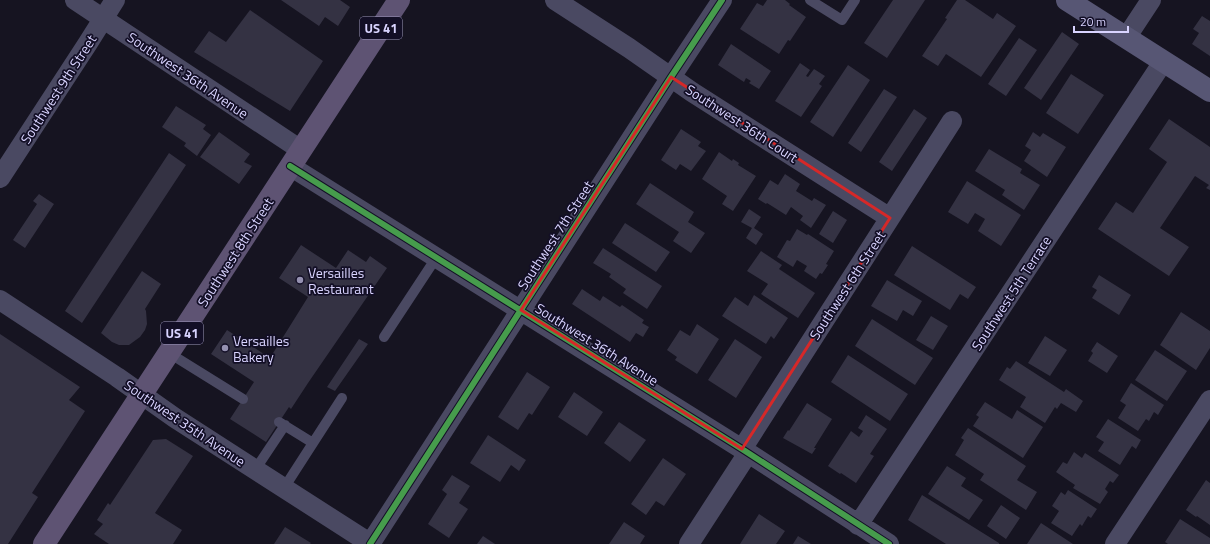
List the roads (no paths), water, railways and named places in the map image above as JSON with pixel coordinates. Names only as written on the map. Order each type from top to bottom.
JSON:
[{"type":"main road","name":"Southwest 8th Street","points":[[44,544],[399,0]]},
{"type":"main road","points":[[1067,0],[1210,91]]},
{"type":"street","name":"Southwest 36th Avenue","points":[[75,0],[103,18],[436,258],[745,451],[889,544]]},
{"type":"street","name":"Southwest 9th Street","points":[[0,178],[88,44],[114,0]]},
{"type":"street","name":"Southwest 36th Court","points":[[555,0],[692,92],[890,218]]},
{"type":"street","name":"Southwest 7th Street","points":[[370,544],[722,0]]},
{"type":"street","points":[[1126,38],[1151,0]]},
{"type":"street","name":"Southwest 5th Terrace","points":[[858,525],[1163,62]]},
{"type":"street","name":"Southwest 6th Street","points":[[689,544],[890,218],[952,122]]},
{"type":"street","name":"Southwest 35th Avenue","points":[[0,300],[175,418],[370,544]]},
{"type":"street","points":[[1115,544],[1210,400]]},
{"type":"lane","points":[[810,0],[842,20],[855,0]]},
{"type":"lane","points":[[384,336],[436,258]]},
{"type":"lane","points":[[169,353],[243,399]]},
{"type":"lane","points":[[284,488],[342,398]]},
{"type":"lane","points":[[255,470],[282,423],[313,443]]},
{"type":"place","name":"Versailles Restaurant","points":[[300,280]]},
{"type":"place","name":"Versailles Bakery","points":[[225,348]]}]
